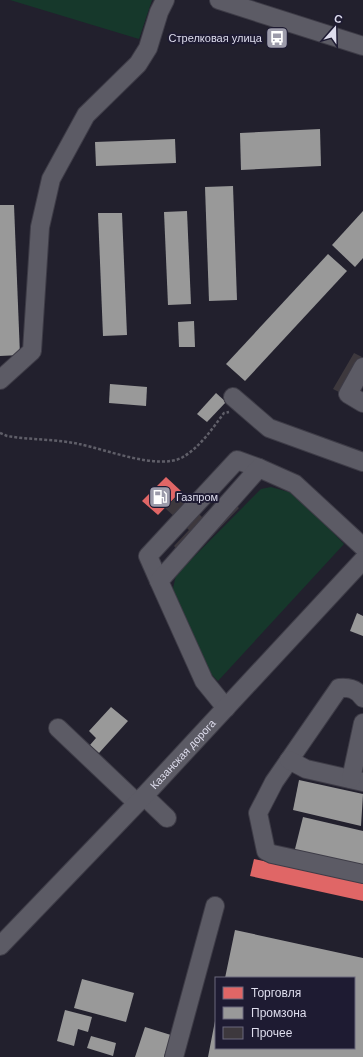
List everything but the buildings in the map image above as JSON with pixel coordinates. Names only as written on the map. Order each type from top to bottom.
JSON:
[{"type":"street","points":[[0,380],[32,351],[40,227],[51,179],[86,115],[138,64],[148,48],[159,12],[165,0]]},
{"type":"street","points":[[219,0],[363,46]]},
{"type":"street","points":[[363,367],[348,394],[363,403]]},
{"type":"street","points":[[232,398],[269,428],[363,462]]},
{"type":"street","points":[[226,708],[204,681],[148,556],[237,460],[295,484],[363,547]]},
{"type":"street","points":[[159,581],[259,468]]},
{"type":"street","name":"Казанская дорога","points":[[0,946],[141,800],[363,560]]},
{"type":"street","points":[[363,698],[359,693],[349,687],[339,688],[274,782],[258,813],[266,851],[272,854],[363,874]]},
{"type":"street","points":[[289,760],[306,769],[357,781],[363,724]]},
{"type":"street","points":[[58,728],[141,800],[167,818]]},
{"type":"street","points":[[174,1057],[215,906]]},
{"type":"path","points":[[0,433],[7,436],[78,444],[116,454],[165,463],[182,458],[202,442],[224,413],[248,410]]},
{"type":"green space","points":[[10,0],[152,0],[139,39]]},
{"type":"green space","points":[[271,487],[296,494],[344,544],[218,681],[211,674],[172,593],[176,575],[261,489]]},
{"type":"place","name":"Стрелковая улица","points":[[277,38]]},
{"type":"place","name":"Газпром","points":[[160,497]]}]
